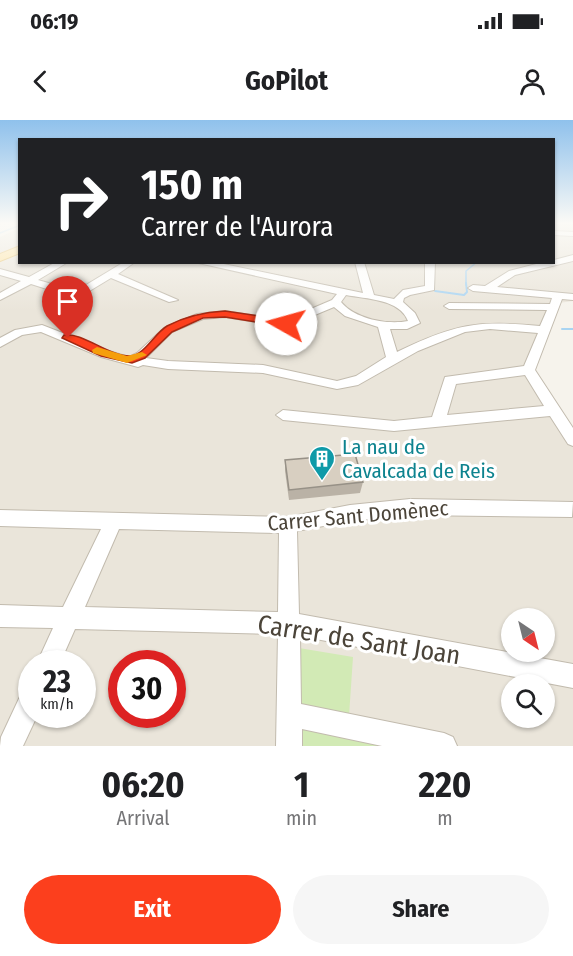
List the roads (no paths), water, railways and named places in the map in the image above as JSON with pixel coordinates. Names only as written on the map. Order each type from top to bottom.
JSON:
[{"type":"street","points":[[555,261],[573,258]]},
{"type":"street","points":[[555,261],[573,270]]},
{"type":"street","points":[[0,297],[60,264]]},
{"type":"street","points":[[58,307],[126,264]]},
{"type":"street","points":[[207,264],[283,280],[340,298],[370,298],[398,303],[411,315],[414,323],[398,328],[349,314],[339,308],[340,298]]},
{"type":"street","points":[[360,264],[370,298]]},
{"type":"street","points":[[398,303],[399,297],[407,292],[429,288],[430,264]]},
{"type":"street","points":[[489,288],[512,273],[544,264]]},
{"type":"street","points":[[283,280],[297,268]]},
{"type":"street","points":[[0,272],[77,295]]},
{"type":"street","points":[[111,275],[173,300]]},
{"type":"street","points":[[473,288],[573,297]]},
{"type":"street","points":[[529,370],[558,296]]},
{"type":"street","points":[[139,359],[168,330],[201,316],[225,314],[286,324],[340,298]]},
{"type":"street","points":[[449,306],[553,307]]},
{"type":"street","points":[[383,325],[393,359]]},
{"type":"street","points":[[0,343],[19,332],[42,328],[105,354],[168,365],[263,369],[338,385],[356,382],[393,359],[461,330],[476,327],[543,330]]},
{"type":"street","points":[[529,370],[573,440]]},
{"type":"street","points":[[438,422],[450,380],[529,370]]},
{"type":"street","points":[[284,415],[394,426],[555,411]]},
{"type":"street","name":"Carrer Sant Domènec","points":[[0,518],[288,525],[350,513],[410,507],[573,508]]},
{"type":"street","points":[[54,650],[115,519]]},
{"type":"street","points":[[288,525],[289,746]]},
{"type":"street","name":"Carrer de Sant Joan","points":[[0,616],[288,623],[573,676]]},
{"type":"street","points":[[288,714],[444,746]]},
{"type":"street","points":[[10,746],[18,728]]},
{"type":"waterway","points":[[466,283],[466,271],[475,264]]},
{"type":"waterway","points":[[435,291],[464,295],[467,292],[466,283]]},
{"type":"waterway","points":[[562,329],[573,329]]},
{"type":"place","name":"La nau de Cavalcada de Reis","points":[[322,482]]}]
